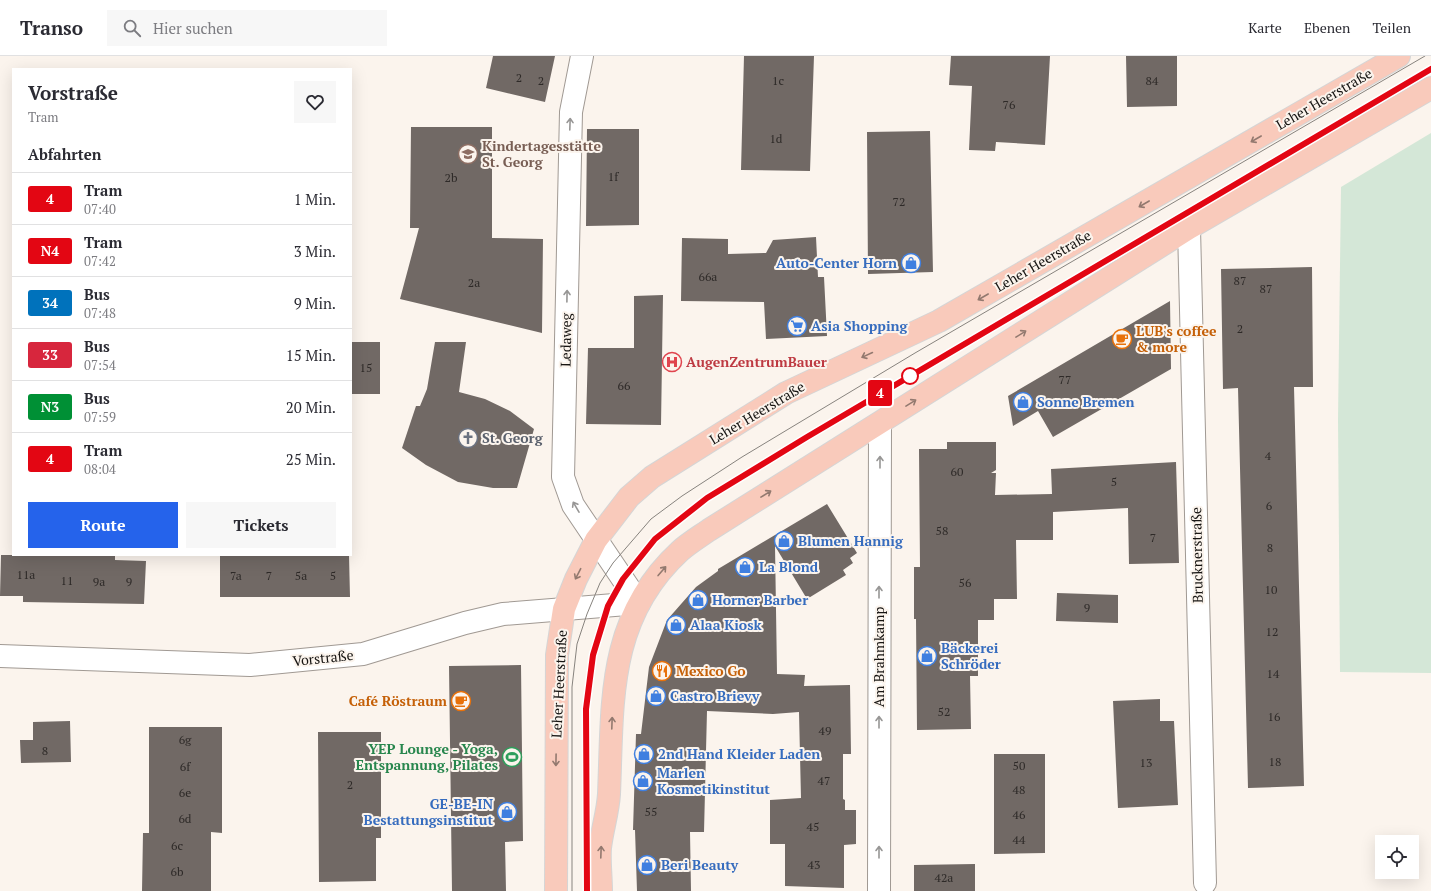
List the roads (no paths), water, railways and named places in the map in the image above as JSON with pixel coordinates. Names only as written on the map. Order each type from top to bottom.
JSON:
[{"type":"main road","name":"Leher Heerstraße","points":[[556,891],[557,655],[564,609],[576,579],[596,540],[629,497],[652,478],[786,393],[939,322],[1399,56]]},
{"type":"main road","points":[[601,891],[600,849],[609,797],[613,685],[626,630],[639,603],[655,578],[681,550],[709,530],[880,424],[1189,228],[1431,88]]},
{"type":"street","name":"Ledaweg","points":[[582,56],[571,112],[564,477],[573,505],[639,603]]},
{"type":"street","name":"Brucknerstraße","points":[[1189,228],[1205,883]]},
{"type":"street","name":"Am Brahmkamp","points":[[879,891],[880,424]]},
{"type":"street","name":"Vorstraße","points":[[0,656],[250,665],[363,654],[452,627],[503,614],[639,603]]},
{"type":"tram line","points":[[572,891],[572,687],[577,644],[587,614],[600,583],[613,563],[651,519],[682,496],[742,457],[915,353],[1425,56]]},
{"type":"tram line","points":[[587,891],[586,715],[595,649],[600,627],[608,606],[617,589],[628,571],[664,530],[685,513],[740,477],[1431,69]]},
{"type":"tram line","name":"4","points":[[587,891],[586,709],[591,667],[596,642],[608,606],[623,579],[655,539],[679,518],[740,477],[1431,69]]},
{"type":"place","name":"Kindertagesstätte St. Georg","points":[[468,154]]},
{"type":"place","name":"Auto-Center Horn","points":[[911,263]]},
{"type":"place","name":"Asia Shopping","points":[[797,326]]},
{"type":"place","name":"LUB's coffee & more","points":[[1122,339]]},
{"type":"place","name":"AugenZentrumBauer","points":[[672,362]]},
{"type":"place","name":"Sonne Bremen","points":[[1023,402]]},
{"type":"place","name":"St. Georg","points":[[468,438]]},
{"type":"place","name":"Blumen Hannig","points":[[784,541]]},
{"type":"place","name":"La Blond","points":[[745,567]]},
{"type":"place","name":"Horner Barber","points":[[698,600]]},
{"type":"place","name":"Alaa Kiosk","points":[[676,625]]},
{"type":"place","name":"Bäckerei Schröder","points":[[927,656]]},
{"type":"place","name":"Mexico Go","points":[[662,671]]},
{"type":"place","name":"Castro Brievy","points":[[656,696]]},
{"type":"place","name":"Café Röstraum","points":[[461,701]]},
{"type":"place","name":"2nd Hand Kleider Laden","points":[[644,754]]},
{"type":"place","name":"YEP Lounge - Yoga, Entspannung, Pilates","points":[[512,757]]},
{"type":"place","name":"Marlen Kosmetikinstitut","points":[[643,781]]},
{"type":"place","name":"GE-BE-IN Bestattungsinstitut","points":[[507,812]]},
{"type":"place","name":"Beri Beauty","points":[[647,865]]}]
